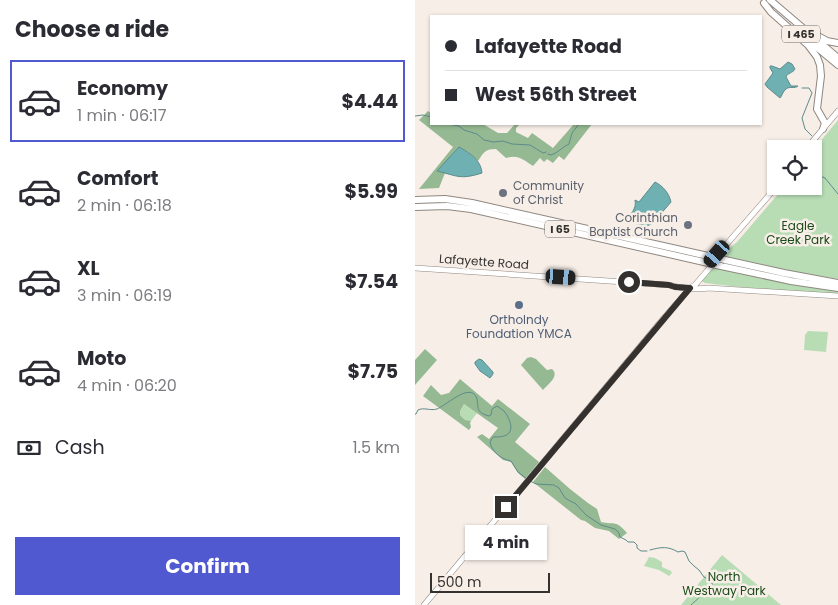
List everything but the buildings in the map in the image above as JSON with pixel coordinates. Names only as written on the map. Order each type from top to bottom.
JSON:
[{"type":"highway","points":[[767,2],[786,11],[819,37],[829,42],[838,43]]},
{"type":"highway","points":[[767,2],[771,12],[808,45],[817,57],[821,76],[817,109],[825,123],[823,129]]},
{"type":"highway","name":"I 465","points":[[767,2],[838,58]]},
{"type":"highway","name":"I 465","points":[[767,2],[838,65]]},
{"type":"highway","points":[[821,117],[830,122]]},
{"type":"highway","name":"I 65","points":[[415,200],[445,199],[472,203],[791,281],[838,288]]},
{"type":"highway","name":"I 65","points":[[415,207],[441,206],[471,209],[706,259]]},
{"type":"highway","name":"I 65","points":[[723,263],[838,283]]},
{"type":"main road","points":[[817,140],[838,111]]},
{"type":"main road","points":[[814,140],[838,116]]},
{"type":"main road","points":[[424,605],[692,286],[720,256],[721,252],[769,195]]},
{"type":"main road","name":"Lafayette Road","points":[[415,268],[838,296]]},
{"type":"green space","points":[[428,111],[430,112],[430,125],[485,125],[498,133],[507,133],[514,125],[519,125],[516,128],[516,132],[528,138],[532,133],[553,148],[573,125],[591,125],[564,160],[559,156],[553,163],[547,159],[544,162],[540,158],[533,166],[517,157],[506,158],[496,149],[485,152],[478,161],[459,147],[438,171],[445,173],[439,188],[419,189],[453,147],[419,120]]},
{"type":"green space","name":"Eagle Creek Park","points":[[838,120],[838,279],[771,268],[725,256],[715,267],[838,290],[838,294],[739,287],[701,281],[777,195],[822,195],[821,140]]},
{"type":"green space","points":[[808,331],[828,332],[826,352],[804,350],[805,335]]},
{"type":"green space","points":[[425,349],[437,360],[415,385],[415,360]]},
{"type":"green space","points":[[527,358],[536,359],[547,370],[552,369],[555,374],[543,390],[521,365]]},
{"type":"green space","points":[[460,379],[492,406],[498,399],[530,424],[515,442],[539,462],[525,479],[518,473],[511,462],[503,460],[477,437],[482,434],[489,439],[498,428],[464,404],[460,415],[465,420],[471,421],[469,430],[423,396],[431,385],[441,395],[449,393]]},
{"type":"green space","points":[[464,404],[477,413],[471,421],[465,420],[460,415]]},
{"type":"green space","points":[[545,467],[597,509],[601,522],[618,525],[627,533],[619,539],[609,531],[595,528],[581,520],[533,482]]},
{"type":"green space","name":"North Westway Park","points":[[722,555],[781,605],[681,605]]},
{"type":"green space","points":[[649,557],[662,562],[662,567],[672,573],[669,576],[659,570],[644,566]]},
{"type":"water","points":[[788,62],[795,69],[786,77],[791,86],[798,86],[787,88],[780,98],[765,84],[773,73],[770,66],[780,69]]},
{"type":"water","points":[[459,147],[471,154],[480,164],[482,173],[464,177],[437,171]]},
{"type":"water","points":[[655,182],[665,190],[671,202],[653,223],[647,226],[625,221],[634,209],[635,200],[639,202]]},
{"type":"water","points":[[479,359],[493,372],[490,378],[480,371],[475,364]]},
{"type":"waterway","points":[[802,88],[809,88],[812,93],[802,118],[805,129],[812,136]]},
{"type":"waterway","points":[[415,116],[430,117]]},
{"type":"waterway","points":[[454,125],[477,134],[484,140],[530,145],[543,153],[546,152]]},
{"type":"waterway","points":[[548,154],[551,155],[569,144],[572,133],[578,125]]},
{"type":"waterway","points":[[822,177],[838,194]]},
{"type":"waterway","points":[[415,414],[420,409],[437,409],[456,397],[467,393],[475,395],[479,410],[484,414],[491,415],[492,409],[497,406],[506,413],[511,428],[506,435],[493,437],[490,442],[491,446],[497,454],[511,461],[518,472],[527,479]]},
{"type":"waterway","points":[[530,481],[536,484],[554,485],[559,488],[565,498],[576,504],[586,515],[601,525],[615,529],[620,537],[628,542],[634,542],[641,551],[647,551]]},
{"type":"waterway","points":[[650,550],[664,548],[685,552],[689,561],[704,577],[712,582],[710,587],[700,587],[698,589],[700,596],[691,605]]},
{"type":"place","name":"Community of Christ","points":[[503,193]]},
{"type":"place","name":"Corinthian Baptist Church","points":[[688,225]]},
{"type":"place","name":"OrthoIndy Foundation YMCA","points":[[519,305]]},
{"type":"route","points":[[506,507],[690,288],[629,282]]}]
